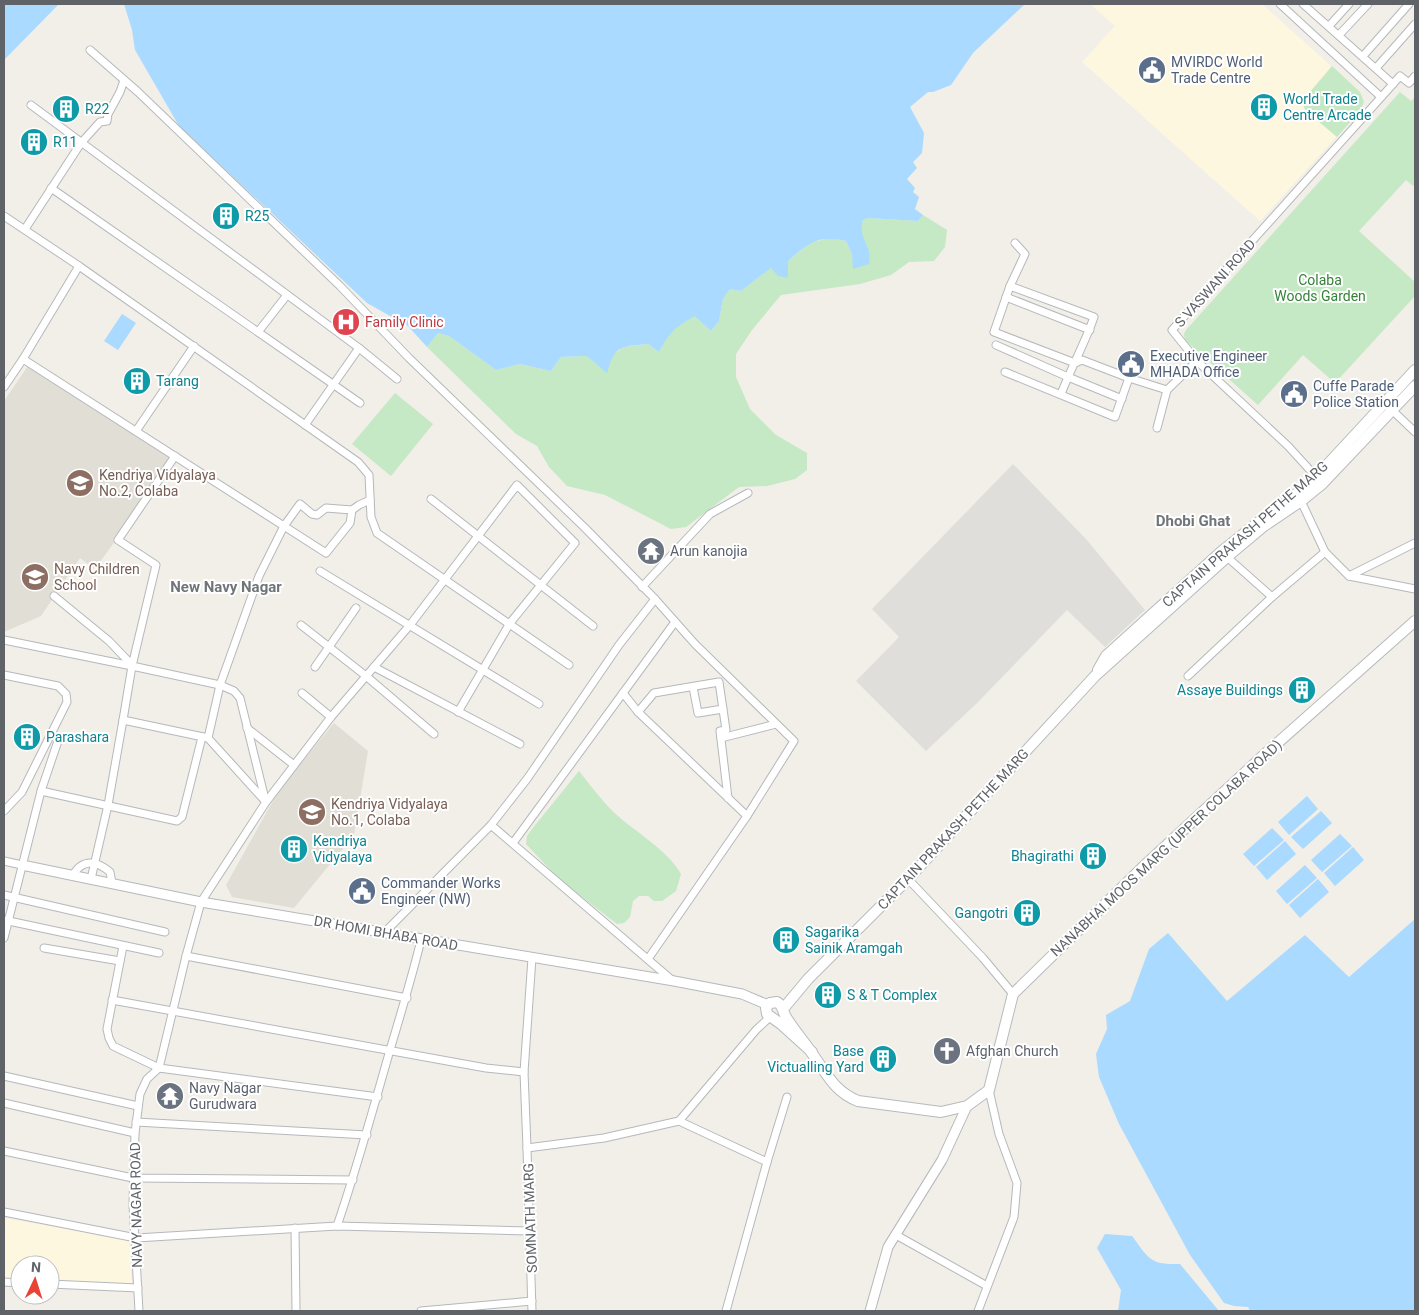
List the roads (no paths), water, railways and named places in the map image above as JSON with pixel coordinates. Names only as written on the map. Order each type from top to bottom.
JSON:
[{"type":"main road","name":"CAPTAIN PRAKASH PETHE MARG","points":[[783,1010],[808,979],[908,879],[1095,676],[1227,557],[1264,526],[1301,501],[1415,370]]},
{"type":"main road","name":"CAPTAIN PRAKASH PETHE MARG","points":[[1095,676],[1106,656],[1221,552],[1256,524],[1319,480],[1415,386]]},
{"type":"main road","name":"NANABHAI MOOS MARG (UPPER COLABA ROAD)","points":[[1013,994],[1142,868],[1264,755],[1415,621]]},
{"type":"main road","name":"CAPTAIN PRAKASH PETHE MARG","points":[[770,1003],[808,979]]},
{"type":"main road","points":[[812,1052],[781,1024],[771,1018],[766,1011],[770,1003],[780,1003],[834,1085],[846,1096],[858,1101],[941,1112],[967,1106],[989,1090],[1013,994]]},
{"type":"main road","points":[[771,1018],[779,1017],[783,1010]]},
{"type":"street","points":[[1280,4],[1381,97],[1400,76],[1409,83],[1415,76]]},
{"type":"street","points":[[1303,4],[1393,84]]},
{"type":"street","points":[[1329,26],[1349,4]]},
{"type":"street","points":[[1339,35],[1368,4]]},
{"type":"street","points":[[1362,56],[1409,4]]},
{"type":"street","points":[[1376,68],[1415,24]]},
{"type":"street","points":[[90,50],[333,279],[409,358],[655,599],[695,644],[794,742],[747,816],[648,959]]},
{"type":"street","points":[[25,229],[81,143],[100,122],[107,121],[108,114],[124,80]]},
{"type":"street","name":"S VASWANI ROAD","points":[[1319,480],[1288,446],[1197,361],[1172,330],[1381,97]]},
{"type":"street","points":[[30,105],[398,378]]},
{"type":"street","points":[[52,188],[360,403]]},
{"type":"street","points":[[4,216],[79,266],[358,462],[369,475],[372,517],[378,533],[569,665]]},
{"type":"street","points":[[1015,242],[1025,254],[1010,286],[994,332],[1074,364],[1082,360],[1167,390]]},
{"type":"street","points":[[4,388],[79,266]]},
{"type":"street","points":[[1010,286],[1094,317],[1090,330],[1060,394]]},
{"type":"street","points":[[258,332],[287,295]]},
{"type":"street","points":[[1006,297],[1090,330]]},
{"type":"street","points":[[996,345],[1122,399]]},
{"type":"street","points":[[136,431],[194,346]]},
{"type":"street","points":[[306,425],[359,348]]},
{"type":"street","points":[[23,359],[326,553],[350,523],[352,510]]},
{"type":"street","points":[[1158,428],[1167,390],[1197,361]]},
{"type":"street","points":[[1005,372],[1115,417],[1129,378]]},
{"type":"street","points":[[1392,410],[1415,432]]},
{"type":"street","points":[[91,879],[108,806],[132,666],[156,565],[118,540],[175,456]]},
{"type":"street","name":"NAVY NAGAR ROAD","points":[[139,1311],[133,1205],[134,1132],[140,1094],[147,1079],[159,1068],[201,902],[266,802],[331,717],[410,625],[516,485],[575,543],[542,585]]},
{"type":"street","points":[[642,587],[710,514],[748,493]]},
{"type":"street","points":[[431,499],[593,626]]},
{"type":"street","points":[[41,791],[172,821],[180,820],[220,685],[259,576],[284,526],[300,504],[312,514],[317,515],[326,508],[352,510],[370,500]]},
{"type":"street","points":[[1301,501],[1325,552],[1349,576],[1415,589]]},
{"type":"street","points":[[1349,576],[1415,544]]},
{"type":"street","points":[[1188,676],[1272,597],[1325,552]]},
{"type":"street","points":[[1227,557],[1272,597]]},
{"type":"street","points":[[320,571],[539,704]]},
{"type":"street","points":[[458,712],[510,623],[542,585]]},
{"type":"street","points":[[54,596],[109,641],[132,666]]},
{"type":"street","points":[[384,933],[491,825],[527,779],[619,645],[655,599]]},
{"type":"street","points":[[314,667],[356,608]]},
{"type":"street","points":[[513,843],[675,622]]},
{"type":"street","points":[[301,625],[366,676],[434,734]]},
{"type":"street","points":[[4,640],[220,685],[234,691],[240,698],[266,802]]},
{"type":"street","points":[[374,668],[520,744]]},
{"type":"street","points":[[4,675],[58,686],[66,694],[67,702],[22,792],[4,811]]},
{"type":"street","points":[[638,712],[654,693],[719,682],[726,730],[720,730],[728,798]]},
{"type":"street","points":[[693,687],[698,713],[723,709]]},
{"type":"street","points":[[302,693],[331,717]]},
{"type":"street","points":[[623,693],[638,712],[747,816]]},
{"type":"street","points":[[123,720],[205,737],[266,802]]},
{"type":"street","points":[[721,738],[776,724]]},
{"type":"street","points":[[247,728],[294,765]]},
{"type":"street","points":[[4,938],[6,920],[14,897],[41,791],[58,741]]},
{"type":"street","points":[[491,825],[674,981]]},
{"type":"street","name":"DR HOMI BHABA ROAD","points":[[4,861],[201,902],[674,981],[742,994],[770,1003]]},
{"type":"street","points":[[72,875],[77,867],[94,863],[110,872],[112,883]]},
{"type":"street","points":[[908,879],[983,958],[1013,994]]},
{"type":"street","points":[[4,895],[165,932]]},
{"type":"street","points":[[6,920],[159,953]]},
{"type":"street","points":[[337,1226],[367,1135],[390,1050],[407,998],[421,940]]},
{"type":"street","points":[[123,946],[107,1029],[108,1038],[113,1046],[159,1068],[378,1097]]},
{"type":"street","points":[[44,948],[120,961]]},
{"type":"street","points":[[186,956],[407,998]]},
{"type":"street","points":[[527,1148],[524,1072],[532,958]]},
{"type":"street","points":[[112,1000],[486,1068],[524,1072]]},
{"type":"street","points":[[767,1162],[679,1121],[756,1030],[771,1018]]},
{"type":"street","points":[[4,1076],[138,1106]]},
{"type":"street","points":[[978,1311],[1014,1218],[1017,1184],[1000,1134],[989,1090]]},
{"type":"street","points":[[726,1311],[767,1162],[788,1097]]},
{"type":"street","points":[[4,1103],[134,1132]]},
{"type":"street","points":[[870,1311],[888,1246],[942,1160],[967,1106]]},
{"type":"street","name":"SOMNATH MARG","points":[[532,1311],[527,1148],[604,1138],[679,1121]]},
{"type":"street","points":[[136,1122],[367,1135]]},
{"type":"street","points":[[4,1151],[133,1178],[353,1180]]},
{"type":"street","points":[[4,1212],[136,1238],[337,1226],[530,1231]]},
{"type":"street","points":[[295,1228],[296,1311]]},
{"type":"street","points":[[896,1235],[987,1286]]},
{"type":"street","points":[[60,1284],[138,1288]]},
{"type":"street","points":[[420,1311],[532,1301]]},
{"type":"water","points":[[4,4],[59,4],[4,60]]},
{"type":"water","points":[[124,4],[1025,4],[973,53],[951,85],[928,92],[910,107],[924,133],[922,153],[913,162],[917,168],[907,179],[915,188],[913,192],[919,197],[915,209],[923,215],[918,221],[868,218],[863,220],[862,232],[869,252],[869,264],[853,269],[852,254],[846,241],[827,239],[814,242],[788,261],[788,278],[778,276],[771,268],[741,291],[730,289],[723,299],[719,321],[711,331],[695,316],[674,331],[659,352],[648,344],[620,349],[613,357],[607,373],[587,356],[561,357],[551,371],[520,364],[496,370],[449,336],[438,333],[427,347],[408,326],[367,303],[179,126],[135,50],[132,30]]},
{"type":"water","points":[[122,314],[136,323],[118,350],[104,341]]},
{"type":"water","points":[[1307,796],[1318,809],[1289,835],[1278,822]]},
{"type":"water","points":[[1321,811],[1332,823],[1303,849],[1291,837]]},
{"type":"water","points":[[1272,828],[1284,840],[1254,866],[1243,854]]},
{"type":"water","points":[[1340,834],[1352,846],[1322,872],[1311,860]]},
{"type":"water","points":[[1285,841],[1296,854],[1267,880],[1256,867]]},
{"type":"water","points":[[1353,847],[1364,860],[1335,886],[1324,873]]},
{"type":"water","points":[[1305,865],[1317,878],[1287,904],[1276,891]]},
{"type":"water","points":[[1318,879],[1329,892],[1300,918],[1289,905]]},
{"type":"water","points":[[1415,919],[1415,1311],[1250,1311],[1248,1307],[1224,1303],[1190,1255],[1119,1124],[1099,1077],[1096,1054],[1107,1029],[1106,1015],[1130,1001],[1149,949],[1168,933],[1227,1001],[1305,935],[1349,977]]},
{"type":"water","points":[[1105,1234],[1132,1236],[1142,1250],[1156,1262],[1180,1264],[1219,1311],[1118,1311],[1121,1290],[1097,1248]]},
{"type":"place","name":"MVIRDC World Trade Centre","points":[[1152,70]]},
{"type":"place","name":"World Trade Centre Arcade","points":[[1264,107]]},
{"type":"place","name":"R22","points":[[66,109]]},
{"type":"place","name":"R11","points":[[34,142]]},
{"type":"place","name":"R25","points":[[226,216]]},
{"type":"place","name":"Family Clinic","points":[[346,322]]},
{"type":"place","name":"Executive Engineer MHADA Office","points":[[1131,364]]},
{"type":"place","name":"Tarang","points":[[137,381]]},
{"type":"place","name":"Cuffe Parade Police Station","points":[[1294,394]]},
{"type":"place","name":"Kendriya Vidyalaya No.2, Colaba","points":[[80,483]]},
{"type":"place","name":"Arun kanojia","points":[[651,551]]},
{"type":"place","name":"Navy Children School","points":[[35,577]]},
{"type":"place","name":"Assaye Buildings","points":[[1302,690]]},
{"type":"place","name":"Parashara","points":[[27,737]]},
{"type":"place","name":"Kendriya Vidyalaya No.1, Colaba","points":[[312,812]]},
{"type":"place","name":"Kendriya Vidyalaya","points":[[294,849]]},
{"type":"place","name":"Bhagirathi","points":[[1093,856]]},
{"type":"place","name":"Commander Works Engineer (NW)","points":[[362,891]]},
{"type":"place","name":"Gangotri","points":[[1027,913]]},
{"type":"place","name":"Sagarika Sainik Aramgah","points":[[786,940]]},
{"type":"place","name":"S & T Complex","points":[[828,995]]},
{"type":"place","name":"Afghan Church","points":[[947,1051]]},
{"type":"place","name":"Base Victualling Yard","points":[[883,1059]]},
{"type":"place","name":"Navy Nagar Gurudwara","points":[[170,1096]]},
{"type":"district","name":"Dhobi Ghat","points":[[1193,521]]},
{"type":"district","name":"New Navy Nagar","points":[[226,587]]},
{"type":"park label","name":"Colaba Woods Garden","points":[[1320,288]]}]
